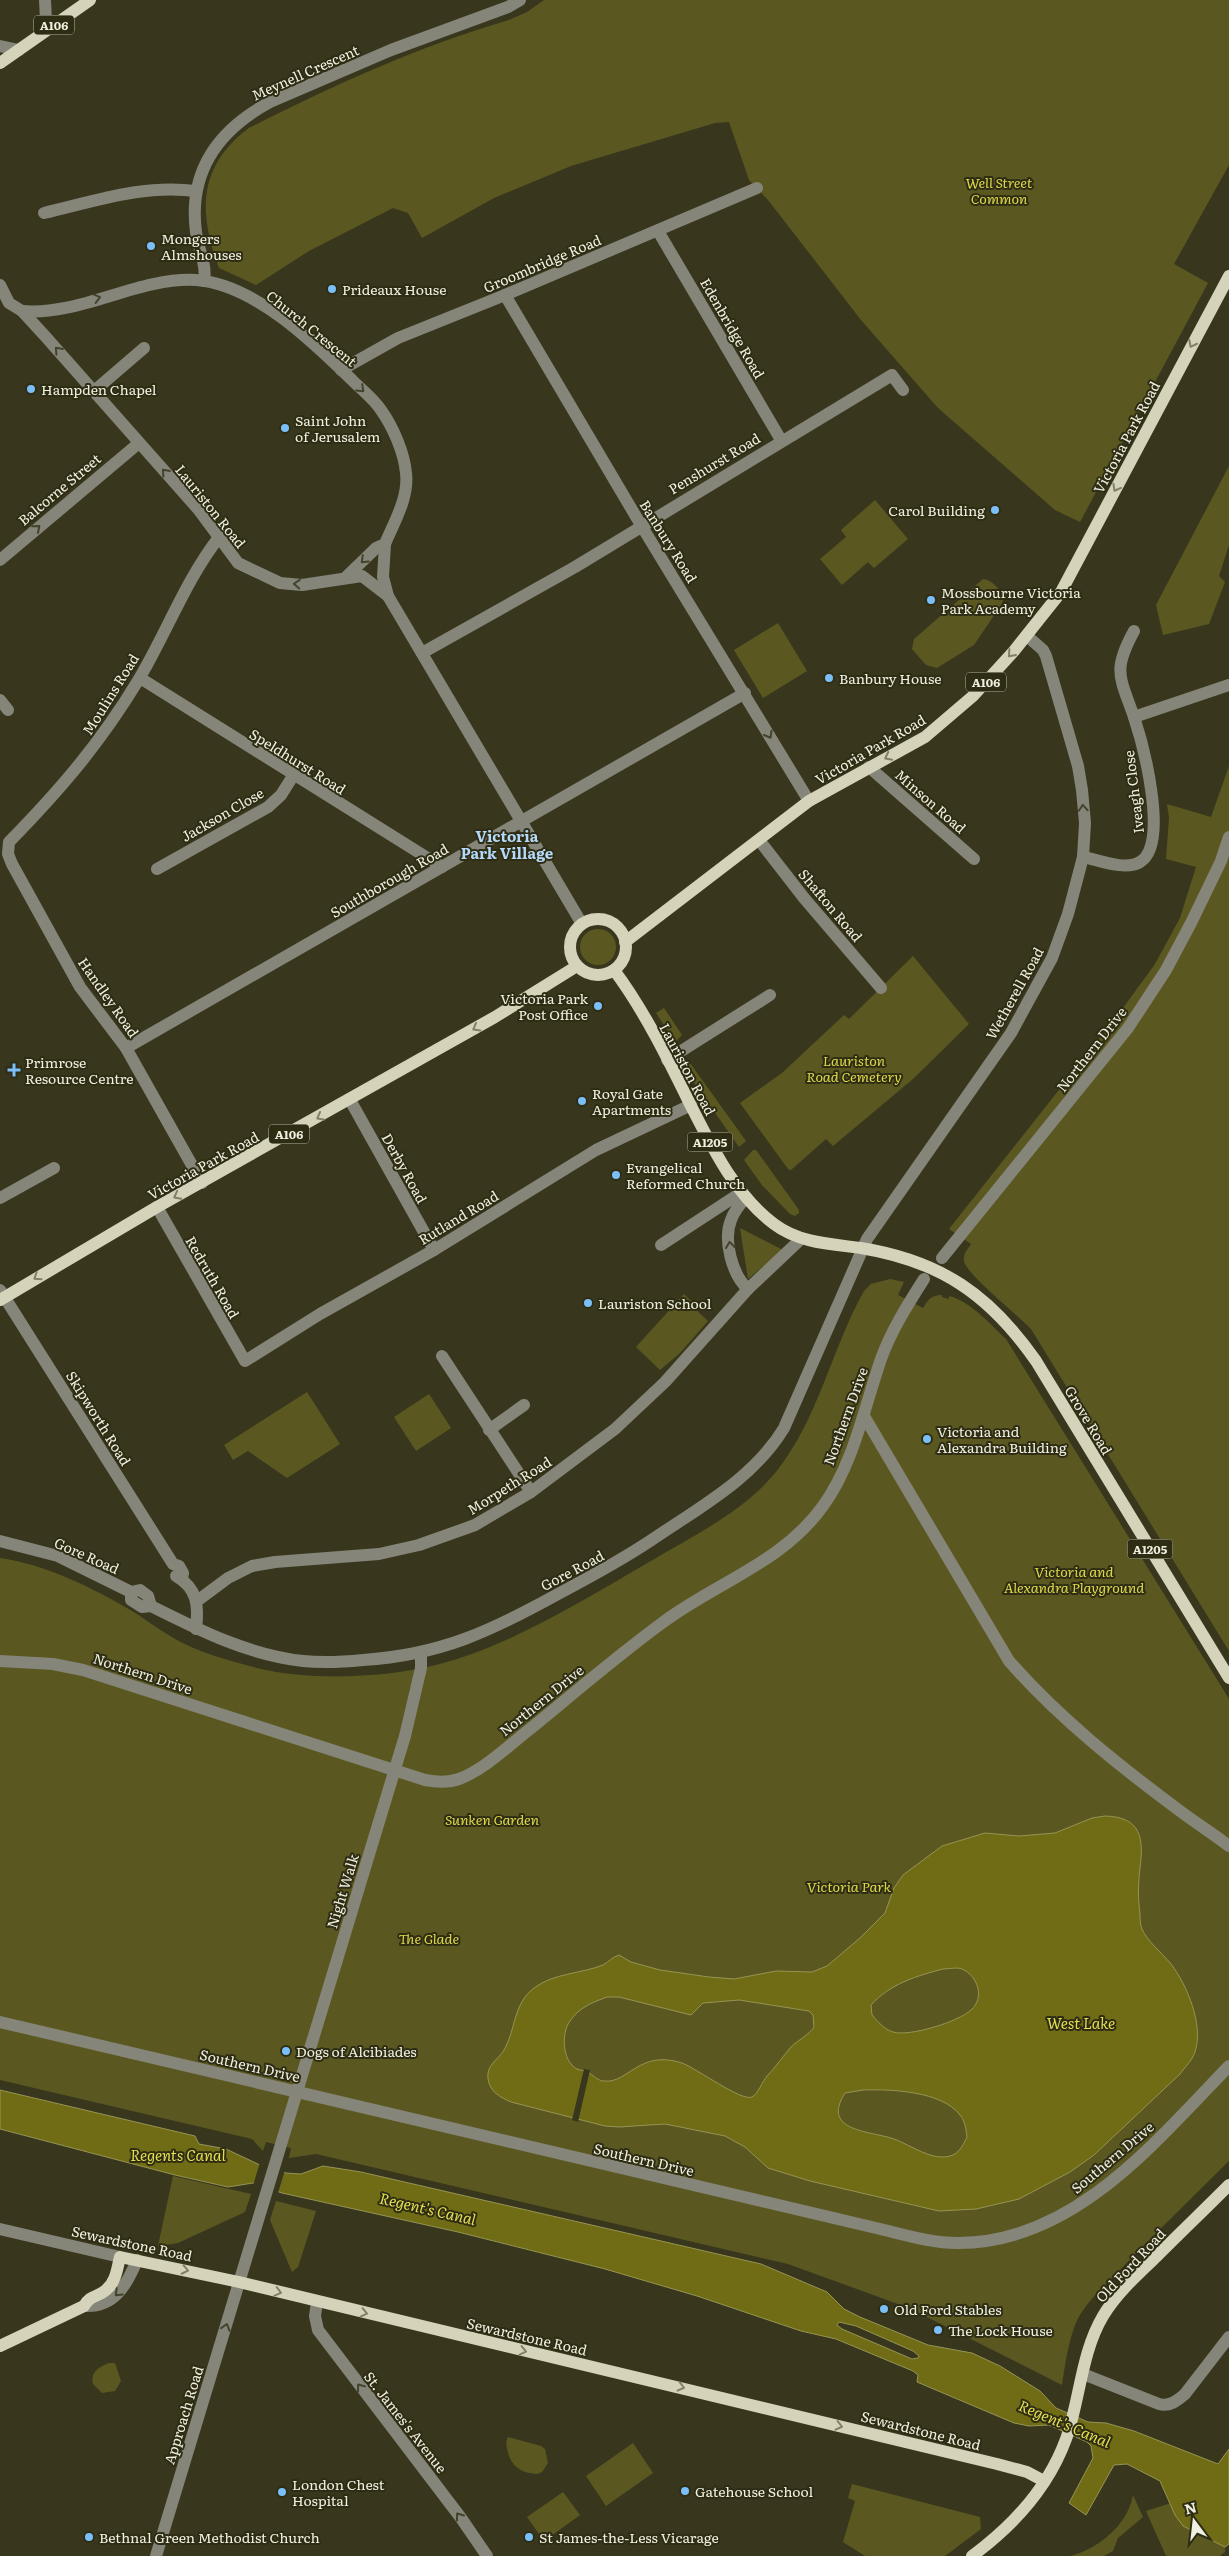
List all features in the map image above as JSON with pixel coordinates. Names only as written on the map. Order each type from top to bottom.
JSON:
[{"type":"main road","name":"A106","points":[[0,63],[90,0]]},
{"type":"main road","name":"Victoria Park Road","points":[[625,942],[809,801],[924,737],[973,696],[1027,636],[1062,592],[1229,276]]},
{"type":"main road","points":[[601,920],[611,922],[619,929],[625,942],[626,950],[622,961],[614,970],[605,974],[595,975],[577,966],[572,959],[571,942],[574,933],[582,924],[601,920]]},
{"type":"main road","name":"Victoria Park Road","points":[[2,1295],[350,1100],[541,990],[577,966]]},
{"type":"main road","name":"Lauriston Road","points":[[614,970],[623,982],[667,1060],[715,1151],[744,1194],[774,1224],[801,1238],[862,1248]]},
{"type":"main road","name":"Grove Road","points":[[862,1248],[934,1268],[981,1299],[1006,1322],[1036,1361],[1229,1678]]},
{"type":"main road","name":"Old Ford Road","points":[[972,2556],[1013,2522],[1026,2508],[1044,2481],[1066,2439],[1090,2347],[1108,2309],[1135,2277],[1229,2185]]},
{"type":"main road","points":[[0,2346],[84,2306],[89,2297],[106,2290],[115,2278],[120,2257]]},
{"type":"main road","name":"Sewardstone Road","points":[[120,2257],[239,2282],[997,2464],[1027,2472],[1044,2481]]},
{"type":"street","points":[[45,0],[46,20],[51,28]]},
{"type":"street","name":"Meynell Crescent","points":[[204,281],[205,271],[197,241],[194,216],[196,191],[210,154],[219,141],[252,112],[391,50],[508,7],[520,0]]},
{"type":"street","points":[[0,46],[19,50]]},
{"type":"street","name":"Groombridge Road","points":[[342,370],[398,338],[505,295],[757,188]]},
{"type":"street","points":[[44,214],[130,192],[165,189],[196,191]]},
{"type":"street","name":"Edenbridge Road","points":[[658,230],[781,440]]},
{"type":"street","name":"Church Crescent","points":[[22,312],[50,311],[161,283],[204,281],[225,286],[260,303],[342,370],[382,410],[400,448],[406,471],[400,510],[385,544]]},
{"type":"street","points":[[0,285],[3,297]]},
{"type":"street","name":"Banbury Road","points":[[505,295],[641,525],[809,801]]},
{"type":"street","name":"Lauriston Road","points":[[3,297],[22,312],[94,391],[220,536],[238,563],[280,583],[302,585],[362,576],[388,596]]},
{"type":"street","points":[[45,336],[44,322],[50,311]]},
{"type":"street","points":[[94,391],[144,348]]},
{"type":"street","name":"Penshurst Road","points":[[422,653],[575,567],[781,440],[892,375],[903,390]]},
{"type":"street","name":"Balcorne Street","points":[[0,560],[138,443]]},
{"type":"street","name":"Moulins Road","points":[[8,854],[9,842],[45,805],[94,748],[140,678],[178,603],[208,551],[220,536]]},
{"type":"street","points":[[345,578],[376,548],[385,544]]},
{"type":"street","name":"Lauriston Road","points":[[385,544],[382,577],[388,596],[582,924]]},
{"type":"street","name":"Iveagh Close","points":[[1083,856],[1131,865],[1141,862],[1151,848],[1154,832],[1148,772],[1134,717],[1119,675],[1119,665],[1134,631]]},
{"type":"street","name":"Wetherell Road","points":[[862,1248],[1015,1025],[1052,958],[1068,914],[1083,856],[1085,823],[1078,766],[1046,656],[1043,650],[1027,636]]},
{"type":"street","name":"Speldhurst Road","points":[[140,678],[293,776],[442,867]]},
{"type":"street","points":[[1134,717],[1229,684]]},
{"type":"street","name":"Southborough Road","points":[[126,1048],[745,693]]},
{"type":"street","name":"Minson Road","points":[[869,767],[974,859]]},
{"type":"street","name":"Jackson Close","points":[[157,869],[268,807],[281,795],[293,776]]},
{"type":"street","name":"Northern Drive","points":[[942,1258],[1128,1028],[1166,970],[1191,923],[1221,861],[1229,837]]},
{"type":"street","name":"Shafton Road","points":[[759,840],[804,898],[881,988]]},
{"type":"street","name":"Handley Road","points":[[8,854],[80,987],[126,1048],[202,1183]]},
{"type":"street","points":[[667,1060],[770,995]]},
{"type":"street","name":"Derby Road","points":[[350,1100],[434,1250]]},
{"type":"street","name":"Rutland Road","points":[[245,1361],[320,1314],[434,1250],[596,1150],[691,1105]]},
{"type":"street","points":[[0,1198],[54,1168]]},
{"type":"street","points":[[661,1245],[744,1194]]},
{"type":"street","points":[[744,1194],[731,1220],[729,1235],[737,1276],[748,1289]]},
{"type":"street","name":"Redruth Road","points":[[157,1208],[245,1361]]},
{"type":"street","name":"Morpeth Road","points":[[197,1601],[228,1578],[252,1566],[275,1562],[379,1554],[419,1545],[475,1525],[531,1492],[615,1429],[665,1382],[748,1289],[801,1238]]},
{"type":"street","name":"Gore Road","points":[[0,1542],[58,1556],[131,1592],[131,1600],[142,1607],[151,1606],[196,1629],[240,1647],[302,1661],[351,1661],[420,1654],[469,1639],[504,1624],[616,1563],[727,1489],[757,1464],[771,1450],[784,1428],[851,1278],[862,1248]]},
{"type":"street","name":"Northern Drive","points":[[0,1661],[53,1664],[83,1670],[394,1771],[435,1782],[451,1781],[469,1774],[502,1751],[663,1622],[706,1594],[772,1557],[798,1535],[823,1505],[846,1463],[864,1416],[882,1358],[924,1279]]},
{"type":"street","name":"Skipworth Road","points":[[2,1295],[173,1564],[179,1566],[183,1572],[182,1578],[197,1601]]},
{"type":"street","points":[[442,1356],[531,1492]]},
{"type":"street","points":[[490,1430],[524,1405]]},
{"type":"street","points":[[864,1416],[990,1629],[1016,1668],[1034,1690],[1074,1726],[1147,1786],[1229,1846]]},
{"type":"street","points":[[196,1629],[197,1601]]},
{"type":"street","name":"Night Walk","points":[[258,2216],[394,1771],[421,1668],[420,1654]]},
{"type":"street","name":"Southern Drive","points":[[0,2022],[876,2228],[934,2241],[957,2243],[986,2241],[1014,2236],[1046,2223],[1075,2207],[1149,2148],[1229,2066]]},
{"type":"street","name":"Approach Road","points":[[156,2556],[258,2216]]},
{"type":"street","name":"Sewardstone Road","points":[[0,2229],[120,2257]]},
{"type":"street","points":[[84,2306],[95,2307],[117,2296],[128,2282],[137,2260]]},
{"type":"street","name":"St. James's Avenue","points":[[317,2302],[315,2316],[318,2330],[461,2518],[487,2556]]},
{"type":"street","points":[[1083,2374],[1158,2404],[1167,2405],[1177,2401],[1185,2394],[1229,2337]]},
{"type":"green space","name":"Well Street Common","points":[[544,0],[1229,0],[1229,165],[1174,264],[1208,283],[1080,522],[1055,510],[938,408],[861,320],[768,200],[749,180],[729,122],[715,123],[571,166],[494,198],[422,238],[408,213],[393,208],[309,251],[256,285],[219,268],[208,228],[207,191],[212,174],[220,158],[232,143],[249,128],[376,68],[475,30],[509,20],[527,12]]},
{"type":"green space","points":[[1229,466],[1229,545],[1219,576],[1225,582],[1209,624],[1163,635],[1156,605]]},
{"type":"green space","points":[[875,500],[908,539],[874,568],[868,562],[842,585],[820,559],[846,537],[841,530]]},
{"type":"green space","points":[[983,579],[997,587],[1003,602],[974,645],[937,668],[926,665],[912,649],[914,639]]},
{"type":"green space","points":[[778,623],[807,671],[763,698],[734,650]]},
{"type":"green space","points":[[1229,766],[1229,1651],[1031,1329],[967,1267],[964,1259],[971,1244],[949,1229],[1115,1019],[1155,964],[1180,918],[1196,867],[1166,859],[1169,818],[1167,804],[1211,817]]},
{"type":"green space","points":[[598,929],[605,930],[611,934],[615,940],[615,954],[611,960],[605,964],[598,965],[591,964],[585,960],[581,954],[580,947],[581,940],[585,934],[591,930]]},
{"type":"green space","name":"Lauriston Road Cemetery","points":[[913,956],[969,1024],[913,1079],[833,1146],[826,1139],[791,1170],[788,1169],[740,1103],[782,1073],[844,1015],[849,1019]]},
{"type":"green space","points":[[664,1008],[682,1035],[675,1042],[656,1013]]},
{"type":"green space","points":[[690,1063],[746,1141],[739,1147],[683,1067]]},
{"type":"green space","points":[[753,1150],[756,1150],[799,1210],[799,1213],[795,1216],[790,1214],[762,1185],[744,1160]]},
{"type":"green space","points":[[740,1228],[783,1250],[748,1279]]},
{"type":"green space","name":"Victoria Park","points":[[890,1279],[904,1282],[898,1295],[923,1308],[932,1297],[942,1295],[942,1297],[948,1299],[950,1296],[966,1303],[1006,1339],[1229,1699],[1229,2161],[1088,2303],[1075,2325],[1062,2385],[909,2308],[788,2264],[316,2154],[289,2158],[291,2148],[266,2142],[263,2151],[252,2139],[0,2080],[0,1558],[35,1566],[68,1578],[132,1611],[183,1643],[215,1656],[257,1668],[299,1675],[370,1675],[416,1669],[464,1657],[520,1634],[574,1606],[703,1531],[752,1496],[779,1468],[793,1448],[815,1404],[843,1335],[864,1291],[871,1284]]},
{"type":"green space","points":[[684,1294],[697,1307],[695,1309],[708,1321],[680,1353],[660,1370],[636,1347]]},
{"type":"green space","points":[[307,1392],[340,1444],[287,1478],[248,1451],[233,1460],[224,1445]]},
{"type":"green space","points":[[429,1394],[451,1428],[416,1451],[394,1417]]},
{"type":"green space","points":[[173,2176],[251,2194],[245,2212],[178,2243],[158,2246]]},
{"type":"green space","points":[[276,2201],[316,2211],[298,2267],[292,2272],[270,2220]]},
{"type":"green space","points":[[109,2363],[115,2363],[121,2381],[115,2391],[102,2393],[93,2384],[92,2380],[94,2373],[99,2368]]},
{"type":"green space","points":[[508,2437],[541,2446],[545,2449],[548,2463],[542,2472],[537,2474],[525,2472],[516,2467],[508,2454],[506,2443]]},
{"type":"green space","points":[[633,2443],[653,2473],[606,2506],[586,2476]]},
{"type":"green space","points":[[852,2484],[980,2517],[981,2529],[945,2556],[865,2556],[843,2542],[855,2501],[848,2498]]},
{"type":"green space","points":[[563,2492],[580,2515],[544,2541],[527,2517]]},
{"type":"green space","points":[[1133,2495],[1143,2517],[1118,2538],[1113,2551],[1104,2556],[1070,2556],[1091,2548],[1110,2534],[1125,2516]]},
{"type":"green space","points":[[1171,2503],[1180,2520],[1186,2526],[1225,2547],[1225,2552],[1220,2556],[1166,2556],[1146,2511]]},
{"type":"water","name":"West Lake","points":[[1117,1817],[1126,1820],[1138,1831],[1141,1847],[1138,1891],[1141,1927],[1147,1938],[1171,1964],[1188,1994],[1196,2018],[1197,2041],[1195,2052],[1180,2074],[1094,2155],[1070,2172],[1019,2199],[976,2209],[939,2211],[810,2181],[768,2168],[745,2147],[725,2136],[665,2124],[605,2126],[511,2102],[496,2094],[489,2084],[489,2070],[502,2054],[508,2042],[522,2001],[534,1988],[550,1979],[603,1965],[619,1955],[631,1962],[660,1970],[709,1977],[734,1979],[776,1971],[812,1972],[827,1966],[860,1938],[885,1913],[894,1888],[903,1875],[942,1846],[985,1833],[1019,1836],[1055,1833],[1092,1818]],"holes":[[[943,1969],[962,1969],[968,1972],[976,1982],[979,1994],[978,2000],[965,2015],[945,2024],[900,2033],[887,2029],[872,2015],[871,2005],[886,1991],[913,1978]],[[607,1997],[619,1997],[691,2015],[703,2003],[739,2000],[809,2011],[813,2015],[814,2027],[791,2047],[767,2076],[756,2093],[752,2097],[747,2097],[729,2090],[689,2066],[667,2060],[655,2060],[645,2063],[612,2081],[602,2081],[587,2071],[577,2069],[568,2060],[564,2039],[570,2021],[586,2006]],[[863,2090],[887,2090],[929,2096],[952,2107],[960,2115],[966,2128],[967,2137],[958,2152],[946,2157],[938,2157],[894,2139],[852,2128],[844,2123],[839,2116],[839,2106],[845,2093]]]},
{"type":"water","points":[[0,2090],[195,2136],[199,2144],[226,2149],[260,2165],[286,2173],[301,2174],[323,2166],[361,2172],[761,2264],[827,2292],[844,2309],[860,2317],[928,2345],[972,2353],[1000,2366],[1040,2391],[1056,2408],[1088,2422],[1106,2423],[1134,2431],[1218,2464],[1229,2449],[1229,2544],[1225,2547],[1183,2526],[1175,2515],[1160,2481],[1127,2464],[1114,2465],[1086,2515],[1069,2503],[1093,2458],[1091,2446],[1087,2442],[1049,2425],[1029,2426],[1014,2423],[917,2382],[918,2375],[913,2371],[836,2339],[801,2331],[697,2296],[605,2269],[458,2232],[282,2193],[253,2183],[228,2187],[0,2129]],"holes":[[[839,2322],[856,2326],[913,2351],[919,2356],[912,2359],[842,2329],[837,2325]]]},
{"type":"pier","points":[[584,2069],[590,2070],[578,2122],[572,2120]]},
{"type":"pier","points":[[260,2162],[285,2170],[278,2193],[253,2186]]},
{"type":"place","name":"Mongers Almshouses","points":[[151,246]]},
{"type":"place","name":"Prideaux House","points":[[332,289]]},
{"type":"place","name":"Hampden Chapel","points":[[31,389]]},
{"type":"place","name":"Saint John of Jerusalem","points":[[285,428]]},
{"type":"place","name":"Carol Building","points":[[995,510]]},
{"type":"place","name":"Mossbourne Victoria Park Academy","points":[[931,600]]},
{"type":"place","name":"Banbury House","points":[[829,678]]},
{"type":"place","name":"Victoria Park Post Office","points":[[598,1006]]},
{"type":"place","name":"Primrose Resource Centre","points":[[14,1070]]},
{"type":"place","name":"Royal Gate Apartments","points":[[582,1101]]},
{"type":"place","name":"Evangelical Reformed Church","points":[[616,1175]]},
{"type":"place","name":"Lauriston School","points":[[588,1303]]},
{"type":"place","name":"Victoria and Alexandra Building","points":[[927,1439]]},
{"type":"place","name":"Dogs of Alcibiades","points":[[286,2051]]},
{"type":"place","name":"Old Ford Stables","points":[[884,2309]]},
{"type":"place","name":"The Lock House","points":[[938,2330]]},
{"type":"place","name":"Gatehouse School","points":[[685,2491]]},
{"type":"place","name":"London Chest Hospital","points":[[282,2492]]},
{"type":"place","name":"Bethnal Green Methodist Church","points":[[89,2537]]},
{"type":"place","name":"St James-the-Less Vicarage","points":[[529,2537]]},
{"type":"district","name":"Victoria Park Village","points":[[507,844]]},
{"type":"park label","name":"Victoria and Alexandra Playground","points":[[1074,1579]]},
{"type":"park label","name":"Sunken Garden","points":[[492,1819]]},
{"type":"park label","name":"The Glade","points":[[429,1938]]},
{"type":"water label","name":"Regents Canal","points":[[178,2154]]},
{"type":"water label","name":"Regent's Canal","points":[[428,2208]]},
{"type":"water label","name":"Regent's Canal","points":[[1065,2423]]}]
